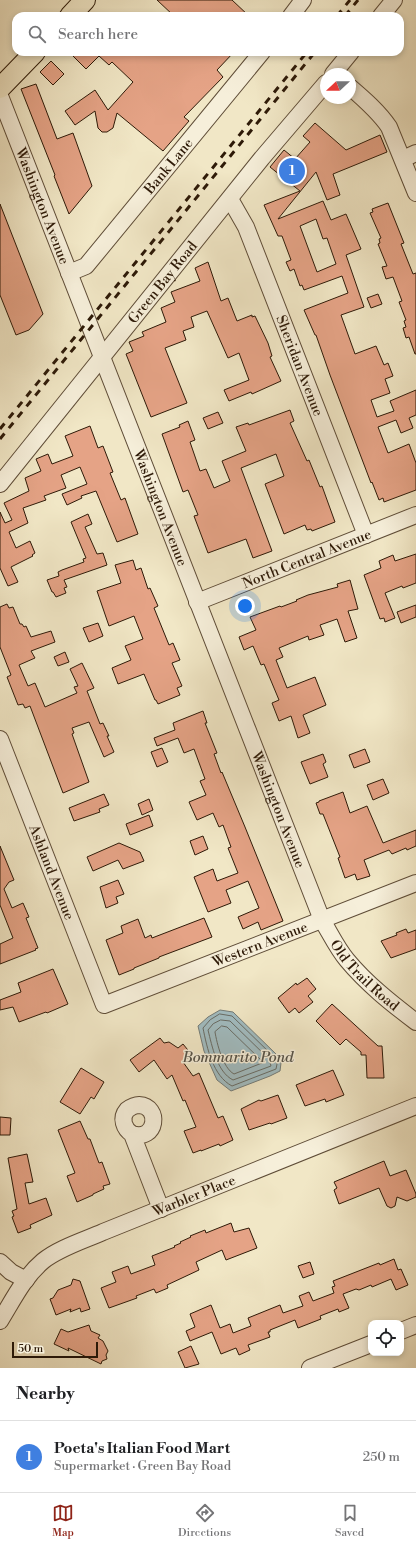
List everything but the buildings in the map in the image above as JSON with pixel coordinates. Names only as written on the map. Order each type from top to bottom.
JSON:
[{"type":"main road","points":[[74,12],[85,0]]},
{"type":"main road","points":[[0,88],[31,56]]},
{"type":"street","points":[[294,12],[304,0]]},
{"type":"street","points":[[384,12],[394,0]]},
{"type":"street","name":"Bank Lane","points":[[69,273],[84,267],[259,56]]},
{"type":"street","points":[[339,68],[349,56]]},
{"type":"street","name":"Green Bay Road","points":[[0,484],[102,359],[262,158],[320,90]]},
{"type":"street","points":[[356,92],[383,118],[409,156],[416,193]]},
{"type":"street","name":"Washington Avenue","points":[[0,96],[322,920]]},
{"type":"street","name":"Sheridan Avenue","points":[[230,199],[246,227],[366,535]]},
{"type":"street","name":"North Central Avenue","points":[[197,602],[416,515]]},
{"type":"street","name":"Ashland Avenue","points":[[0,739],[104,1005]]},
{"type":"street","name":"Western Avenue","points":[[104,1005],[416,883]]},
{"type":"street","name":"Old Trail Road","points":[[322,920],[346,958],[360,974],[389,1002],[416,1022]]},
{"type":"street","name":"Warbler Place","points":[[0,1321],[26,1280],[43,1261],[55,1253],[416,1106]]},
{"type":"street","points":[[132,1134],[161,1209]]},
{"type":"street","points":[[0,1262],[10,1272],[26,1280]]},
{"type":"street","points":[[404,1331],[416,1325]]},
{"type":"street","points":[[310,1368],[368,1345]]},
{"type":"water","name":"Bommarito Pond","points":[[220,1010],[233,1012],[276,1054],[281,1063],[280,1071],[231,1091],[217,1080],[204,1051],[198,1026],[208,1017]]},
{"type":"railway","points":[[340,12],[350,0]]},
{"type":"railway","points":[[348,12],[358,0]]},
{"type":"railway","points":[[0,429],[304,56]]},
{"type":"railway","points":[[0,439],[312,56]]},
{"type":"place","name":"Poeta's Italian Food Mart","points":[[292,171]]}]
